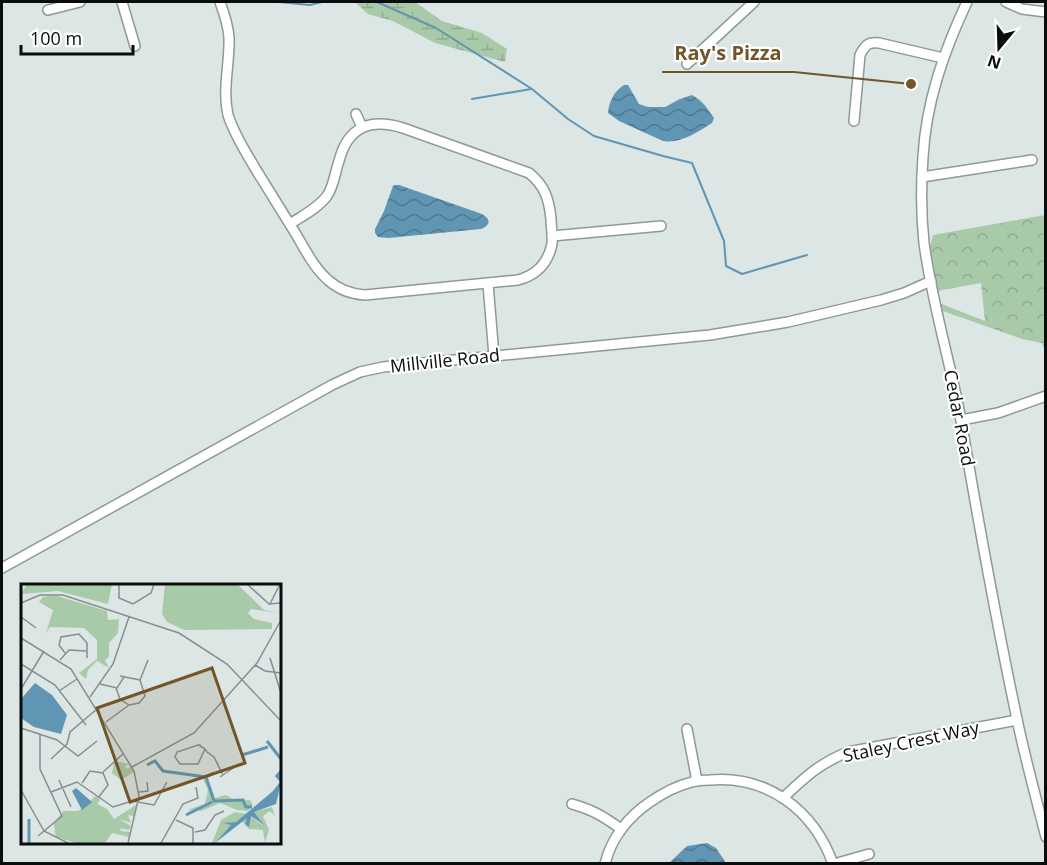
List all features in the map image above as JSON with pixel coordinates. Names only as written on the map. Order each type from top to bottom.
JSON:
[{"type":"street","points":[[48,10],[80,2]]},
{"type":"street","points":[[122,2],[135,46]]},
{"type":"street","points":[[220,2],[228,30],[225,88],[234,132],[243,148],[318,270],[330,282],[356,294],[378,295],[518,280],[527,278],[542,267],[552,244],[547,197],[543,188],[529,173],[394,125],[377,123],[363,127],[351,135],[325,198],[320,204],[290,224]]},
{"type":"street","points":[[687,64],[754,2]]},
{"type":"street","name":"Cedar Road","points":[[968,2],[943,58],[928,114],[922,177],[924,241],[961,420],[1017,720],[1046,837]]},
{"type":"street","points":[[1006,2],[1022,9],[1046,12]]},
{"type":"street","points":[[854,121],[860,55],[865,46],[871,42],[879,43],[943,58]]},
{"type":"street","points":[[356,114],[363,127]]},
{"type":"street","points":[[922,177],[1032,160]]},
{"type":"street","points":[[552,236],[661,226]]},
{"type":"street","name":"Millville Road","points":[[2,568],[352,375],[383,367],[753,328],[881,300],[931,281]]},
{"type":"street","points":[[488,284],[494,356]]},
{"type":"street","points":[[961,420],[998,413],[1046,396]]},
{"type":"street","name":"Staley Crest Way","points":[[783,798],[826,762],[848,752],[1017,720]]},
{"type":"street","points":[[687,729],[697,781]]},
{"type":"street","points":[[605,864],[621,829],[642,807],[665,792],[697,781],[734,780],[757,785],[783,798],[814,825],[834,864],[868,854]]},
{"type":"street","points":[[572,804],[601,814],[621,829]]},
{"type":"green space","points":[[355,2],[415,2],[442,21],[482,33],[507,49],[505,62],[435,43],[393,21],[368,14]]},
{"type":"green space","points":[[1045,215],[1045,351],[1042,343],[1022,339],[940,310],[939,303],[985,321],[981,283],[937,291],[930,246],[933,235]]},
{"type":"water","points":[[628,85],[639,104],[648,107],[665,107],[692,95],[702,102],[714,118],[712,123],[689,136],[676,141],[663,141],[619,121],[608,113],[617,90]]},
{"type":"water","points":[[395,185],[482,214],[489,222],[481,229],[378,237],[375,229]]},
{"type":"water","points":[[707,843],[716,848],[726,863],[669,863],[687,846]]},
{"type":"waterway","points":[[279,2],[310,5],[322,2]]},
{"type":"waterway","points":[[377,2],[436,28],[532,89],[568,119],[594,136],[692,163],[724,241],[726,266],[742,274],[807,255]]},
{"type":"waterway","points":[[472,99],[531,89]]},
{"type":"place","name":"Ray's Pizza","points":[[911,84]]}]
